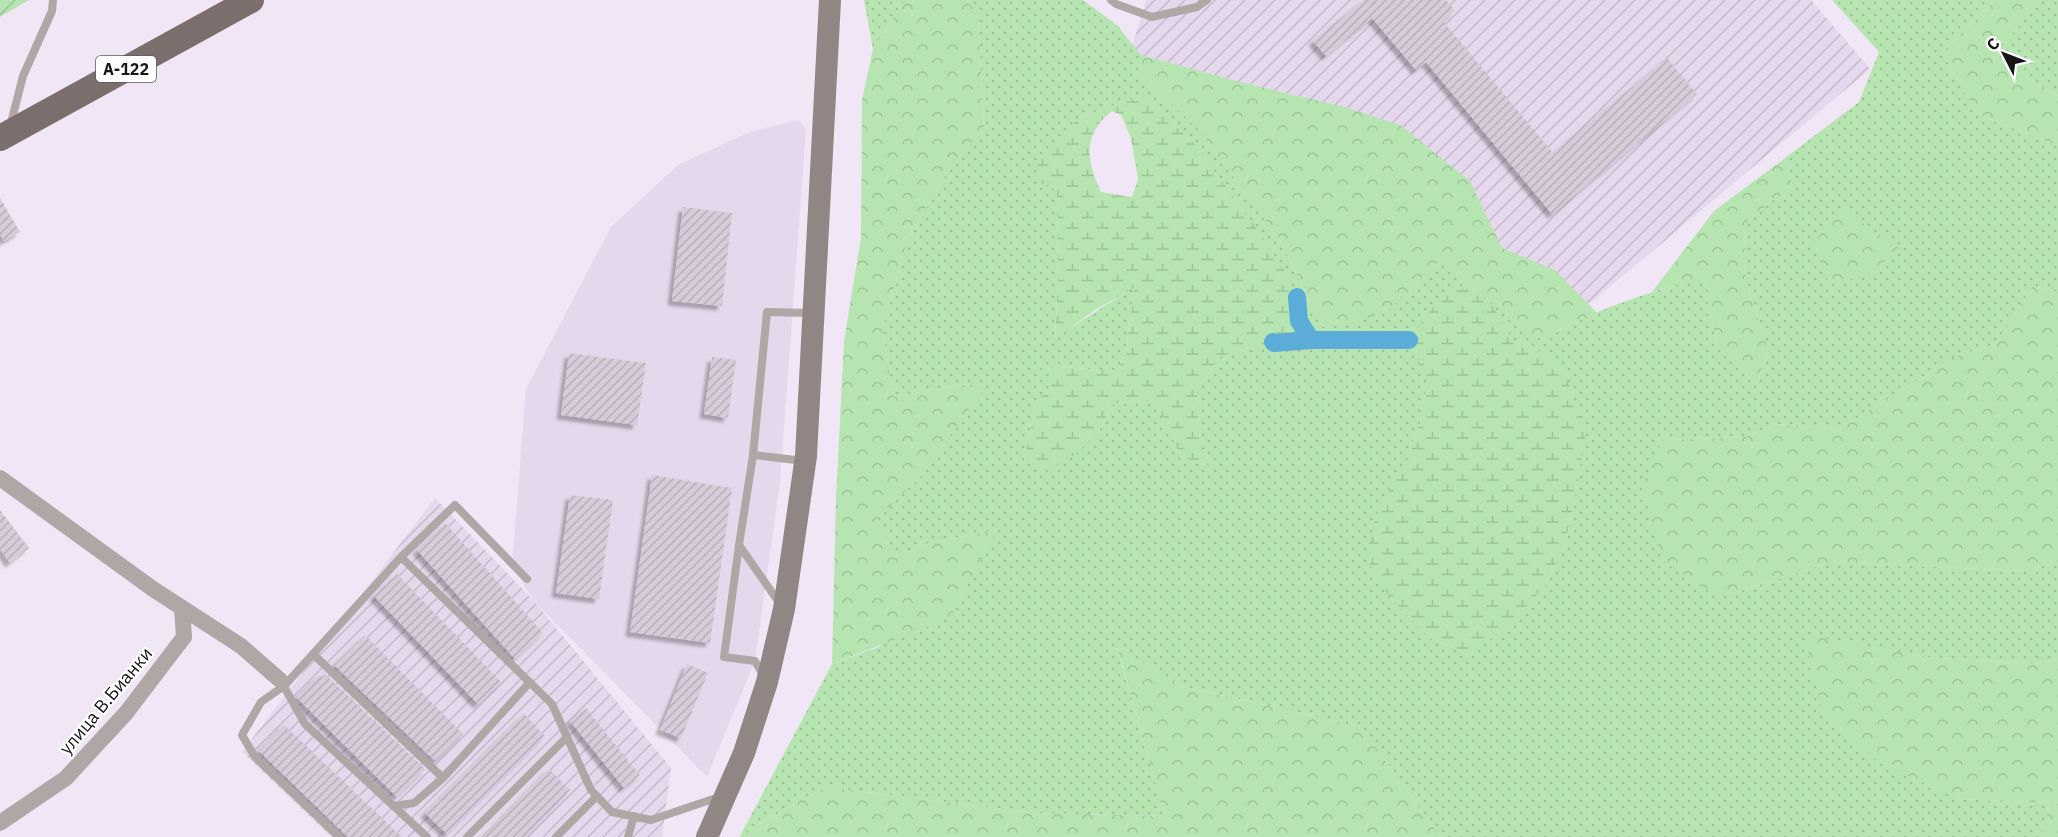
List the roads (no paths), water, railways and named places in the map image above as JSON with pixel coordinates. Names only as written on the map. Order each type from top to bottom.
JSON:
[{"type":"main road","name":"А-122","points":[[4,136],[251,0]]},
{"type":"main road","points":[[707,837],[744,753],[767,682],[784,609],[805,461],[815,313],[830,0]]},
{"type":"street","points":[[0,478],[153,589],[241,646],[282,683]]},
{"type":"street","name":"улица В.Бианки","points":[[0,823],[66,778],[126,713],[184,637],[182,608]]},
{"type":"lane","points":[[4,136],[23,76],[52,11],[53,0]]},
{"type":"lane","points":[[1111,0],[1152,17],[1197,7],[1207,0]]},
{"type":"lane","points":[[767,682],[755,661],[724,657],[753,455],[767,312],[815,313]]},
{"type":"lane","points":[[753,455],[805,461]]},
{"type":"lane","points":[[339,837],[255,757],[242,735],[261,702],[312,654],[401,557],[455,505],[527,579]]},
{"type":"lane","points":[[739,545],[784,609]]},
{"type":"lane","points":[[401,557],[552,704],[591,790],[612,812],[651,820],[725,795]]},
{"type":"lane","points":[[312,654],[442,778]]},
{"type":"lane","points":[[394,806],[414,803],[442,778],[530,682]]},
{"type":"lane","points":[[282,683],[305,724],[427,837]]},
{"type":"lane","points":[[467,837],[567,737]]},
{"type":"lane","points":[[556,837],[597,796]]},
{"type":"lane","points":[[628,837],[634,816]]},
{"type":"waterway","points":[[1297,297],[1299,321],[1311,340],[1409,340]]},
{"type":"waterway","points":[[1273,342],[1311,340]]}]
